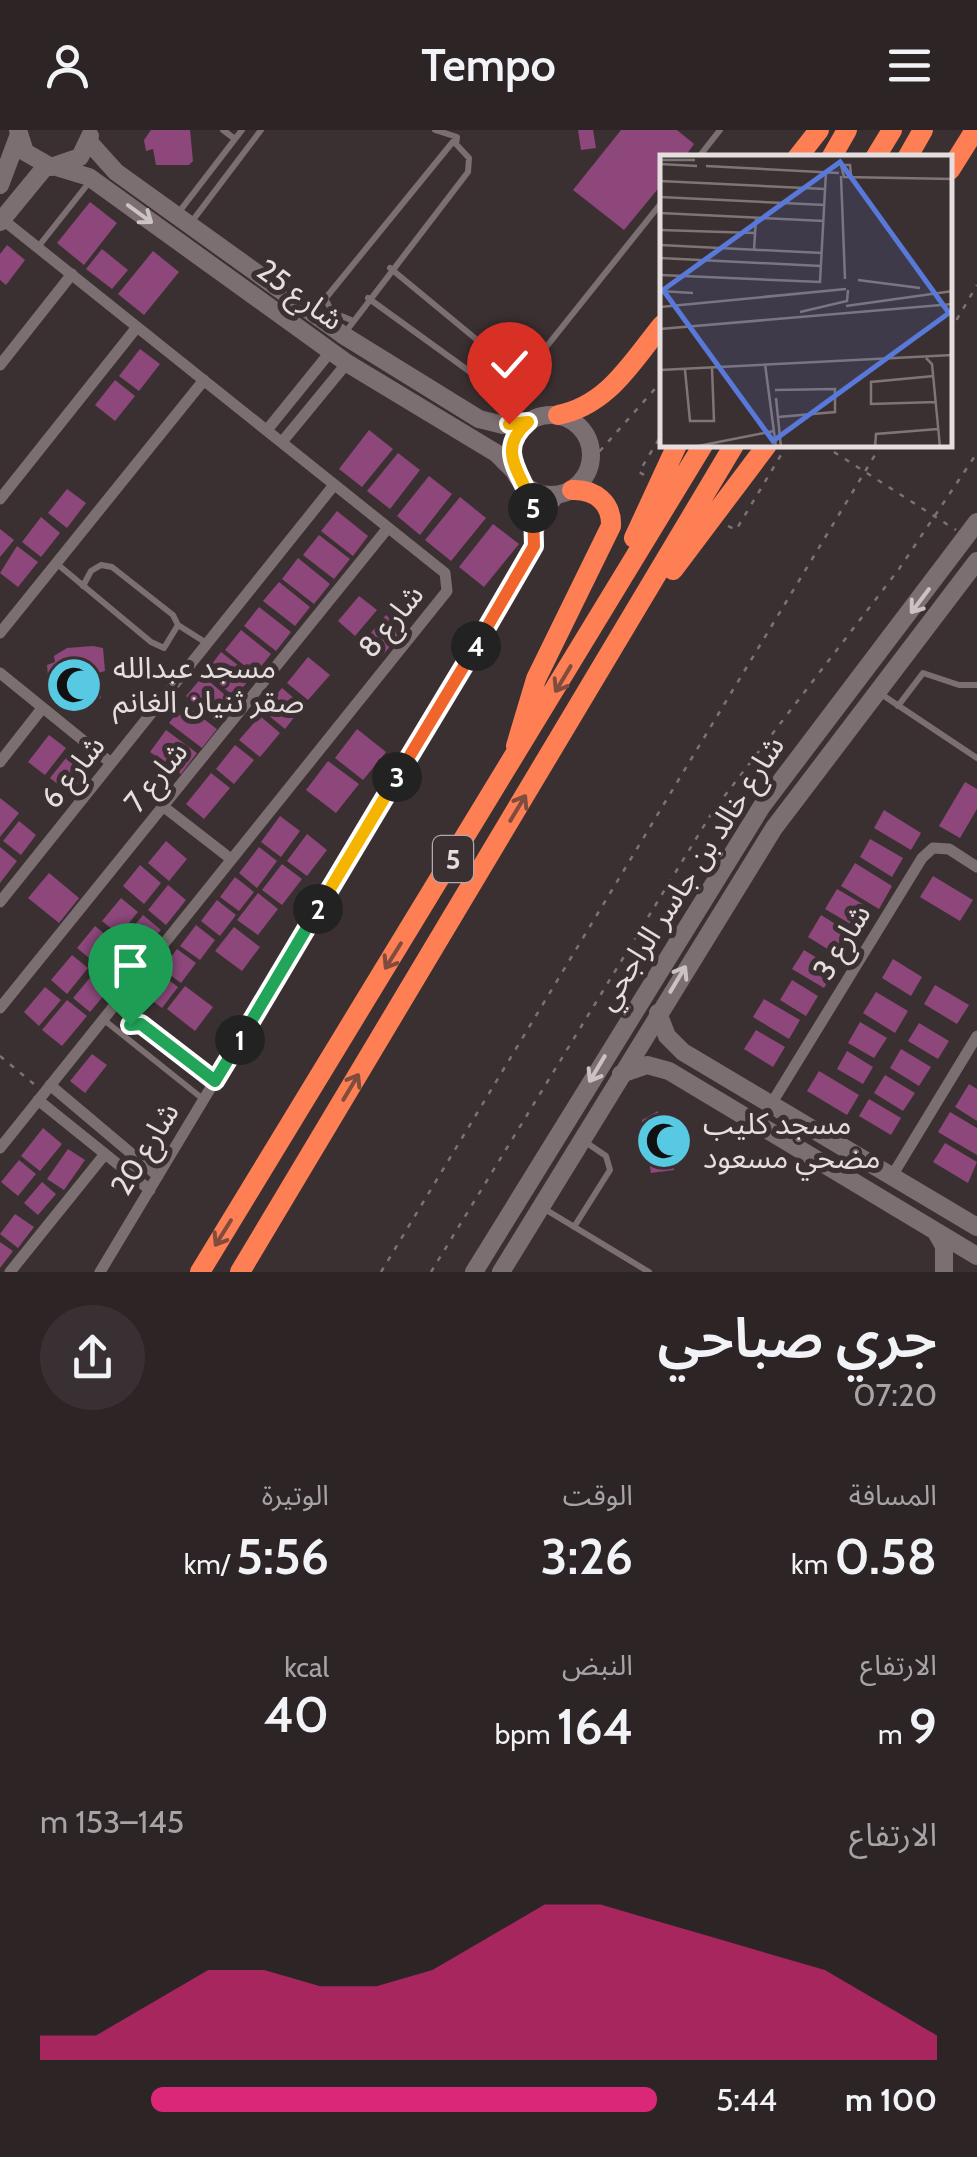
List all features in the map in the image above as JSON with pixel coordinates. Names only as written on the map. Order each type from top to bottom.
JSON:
[{"type":"highway","points":[[799,155],[819,130]]},
{"type":"highway","points":[[833,155],[847,130]]},
{"type":"highway","points":[[877,155],[892,130]]},
{"type":"highway","points":[[908,155],[923,130]]},
{"type":"highway","points":[[952,167],[975,130]]},
{"type":"highway","points":[[558,415],[582,410],[604,396],[660,327]]},
{"type":"highway","points":[[595,625],[677,448]]},
{"type":"highway","name":"5","points":[[200,1272],[700,448]]},
{"type":"highway","name":"5","points":[[240,1272],[732,448]]},
{"type":"highway","points":[[620,639],[765,448]]},
{"type":"highway","points":[[513,761],[531,690],[611,526],[605,503],[589,491],[566,492]]},
{"type":"highway","points":[[255,1272],[301,1170]]},
{"type":"street","points":[[18,132],[31,159],[51,167]]},
{"type":"street","points":[[0,185],[18,132]]},
{"type":"street","points":[[1,220],[51,167],[73,162],[90,136]]},
{"type":"street","name":"شارع 25","points":[[90,136],[109,166],[313,314],[347,327],[479,419],[503,424],[528,422]]},
{"type":"street","name":"شارع 25","points":[[51,167],[92,179],[331,351],[491,450],[513,470]]},
{"type":"street","name":"شارع 8","points":[[0,1148],[447,591],[444,573],[1,220]]},
{"type":"street","points":[[0,365],[72,274]]},
{"type":"street","points":[[0,499],[137,327]]},
{"type":"street","points":[[267,430],[331,351]]},
{"type":"street","points":[[282,442],[347,362]]},
{"type":"street","points":[[0,633],[204,380]]},
{"type":"street","points":[[526,487],[545,495],[566,492],[582,481],[591,462],[591,447],[582,428],[558,415],[528,422],[513,442],[513,470],[526,487],[536,536]]},
{"type":"street","name":"شارع 6","points":[[0,902],[334,485]]},
{"type":"street","name":"شارع 20","points":[[100,1272],[517,578],[536,536],[566,492]]},
{"type":"street","name":"شارع 7","points":[[0,1008],[388,529]]},
{"type":"street","name":"شارع خالد بن جاسر الراجحي","points":[[474,1272],[762,806],[972,529]]},
{"type":"street","points":[[949,562],[953,575],[973,567]]},
{"type":"street","name":"شارع خالد بن جاسر الراجحي","points":[[504,1267],[774,828],[973,567]]},
{"type":"street","points":[[0,674],[40,710],[111,763]]},
{"type":"street","points":[[0,762],[40,710]]},
{"type":"street","points":[[800,754],[807,766],[818,766]]},
{"type":"street","points":[[762,806],[768,804],[777,810],[774,828]]},
{"type":"street","points":[[164,807],[230,859]]},
{"type":"street","name":"شارع 3","points":[[770,1106],[922,858],[933,848],[949,849],[977,867]]},
{"type":"street","points":[[658,1012],[667,1036],[696,1060],[977,1227]]},
{"type":"street","points":[[892,1176],[977,1036]]},
{"type":"street","points":[[682,1079],[685,1063],[696,1060]]},
{"type":"street","points":[[620,1074],[647,1065],[682,1079],[977,1256]]},
{"type":"street","points":[[44,1092],[106,1154],[150,1190]]},
{"type":"street","points":[[44,1092],[158,1176]]},
{"type":"street","points":[[10,1272],[106,1154]]},
{"type":"street","points":[[503,1225],[512,1236],[522,1237]]},
{"type":"street","points":[[936,1231],[944,1246],[944,1272]]},
{"type":"street","points":[[488,1250],[497,1251],[504,1267]]},
{"type":"lane","points":[[223,130],[235,139]]},
{"type":"lane","points":[[183,220],[196,189],[242,130]]},
{"type":"lane","points":[[183,220],[207,200],[260,130]]},
{"type":"lane","points":[[435,130],[457,137]]},
{"type":"lane","points":[[700,155],[720,130]]},
{"type":"lane","points":[[325,298],[347,327],[468,172],[469,158],[456,144],[457,137]]},
{"type":"lane","points":[[313,314],[457,137]]},
{"type":"lane","points":[[38,247],[92,179]]},
{"type":"lane","points":[[196,189],[198,198],[207,200]]},
{"type":"lane","points":[[368,298],[491,388],[506,388],[535,361],[660,205]]},
{"type":"lane","points":[[390,268],[499,358],[513,363],[535,361]]},
{"type":"lane","points":[[56,562],[100,604],[164,648],[178,625]]},
{"type":"lane","points":[[83,586],[91,571],[101,565],[112,566],[173,615],[178,625],[208,644]]},
{"type":"lane","points":[[898,706],[924,673],[959,685],[977,685]]},
{"type":"lane","points":[[877,692],[977,758]]},
{"type":"lane","points":[[103,1019],[204,1100]]},
{"type":"lane","points":[[123,1035],[134,1022],[141,1024],[215,1081]]},
{"type":"lane","points":[[574,1227],[610,1170],[606,1156],[581,1139]]},
{"type":"lane","points":[[540,1207],[649,1272]]},
{"type":"path","points":[[952,328],[977,285]]},
{"type":"path","points":[[591,462],[660,383]]},
{"type":"path","points":[[639,472],[660,437]]},
{"type":"path","points":[[736,530],[785,448]]},
{"type":"path","points":[[828,448],[935,516],[972,529]]},
{"type":"path","points":[[381,1272],[879,448]]},
{"type":"path","points":[[431,1272],[713,811],[935,516],[977,453]]},
{"type":"path","points":[[0,1056],[44,1092]]},
{"type":"building","points":[[151,130],[190,130],[193,161],[189,165],[156,165],[153,149],[146,151],[144,140]]},
{"type":"building","points":[[578,130],[593,130],[596,148],[581,150]]},
{"type":"building","points":[[621,130],[677,130],[694,144],[686,155],[660,155],[660,186],[624,230],[573,190]]},
{"type":"building","points":[[90,202],[117,223],[84,265],[57,243]]},
{"type":"building","points":[[7,245],[25,260],[6,285],[0,280],[0,254]]},
{"type":"building","points":[[102,249],[128,270],[112,289],[86,269]]},
{"type":"building","points":[[153,251],[179,272],[144,315],[118,294]]},
{"type":"building","points":[[140,349],[160,364],[139,391],[119,376]]},
{"type":"building","points":[[115,380],[135,396],[115,421],[95,405]]},
{"type":"building","points":[[369,430],[393,449],[362,487],[339,469]]},
{"type":"building","points":[[398,453],[420,470],[390,509],[367,491]]},
{"type":"building","points":[[429,476],[452,494],[420,535],[397,516]]},
{"type":"building","points":[[67,489],[86,503],[67,528],[48,513]]},
{"type":"building","points":[[460,497],[486,518],[451,561],[425,540]]},
{"type":"building","points":[[337,511],[368,536],[353,556],[321,531]]},
{"type":"building","points":[[41,517],[60,533],[41,557],[22,542]]},
{"type":"building","points":[[493,524],[519,544],[484,587],[459,567]]},
{"type":"building","points":[[0,529],[14,540],[0,557]]},
{"type":"building","points":[[319,535],[350,559],[334,579],[303,555]]},
{"type":"building","points":[[17,546],[38,562],[18,587],[0,573]]},
{"type":"building","points":[[298,558],[330,584],[314,604],[282,579]]},
{"type":"building","points":[[279,582],[310,607],[295,626],[263,601]]},
{"type":"building","points":[[359,596],[377,610],[355,636],[338,621]]},
{"type":"building","points":[[259,607],[291,632],[276,651],[244,626]]},
{"type":"building","points":[[386,615],[404,630],[382,656],[364,641]]},
{"type":"building","points":[[241,630],[271,654],[255,674],[225,650]]},
{"type":"building","name":"مسجد عبدالله صقر ثنيان الغانم","points":[[67,648],[103,648],[105,671],[98,673],[101,698],[57,702],[50,698],[47,665],[55,662],[54,656]]},
{"type":"building","points":[[221,652],[252,676],[235,697],[205,673]]},
{"type":"building","points":[[308,657],[330,675],[308,700],[287,683]]},
{"type":"building","points":[[203,676],[232,701],[215,721],[186,696]]},
{"type":"building","points":[[282,688],[303,706],[285,729],[263,711]]},
{"type":"building","points":[[184,704],[217,729],[202,748],[169,723]]},
{"type":"building","points":[[260,716],[280,733],[260,757],[239,740]]},
{"type":"building","points":[[357,729],[386,752],[363,780],[335,758]]},
{"type":"building","points":[[166,730],[197,753],[181,774],[150,752]]},
{"type":"building","points":[[49,735],[66,748],[45,775],[28,762]]},
{"type":"building","points":[[235,745],[254,760],[234,784],[216,769]]},
{"type":"building","points":[[70,753],[89,768],[70,794],[50,778]]},
{"type":"building","points":[[328,761],[359,784],[336,813],[306,790]]},
{"type":"building","points":[[211,773],[230,788],[204,819],[186,804]]},
{"type":"building","points":[[965,782],[977,789],[977,809],[960,838],[939,826]]},
{"type":"building","points":[[0,798],[19,813],[0,837]]},
{"type":"building","points":[[884,810],[921,833],[911,850],[874,828]]},
{"type":"building","points":[[280,816],[300,831],[281,857],[261,842]]},
{"type":"building","points":[[19,821],[36,835],[21,855],[3,841]]},
{"type":"building","points":[[307,834],[327,850],[307,876],[287,861]]},
{"type":"building","points":[[870,839],[903,858],[892,877],[860,857]]},
{"type":"building","points":[[166,841],[187,859],[169,881],[148,863]]},
{"type":"building","points":[[0,847],[17,861],[0,883]]},
{"type":"building","points":[[259,847],[277,861],[257,888],[239,873]]},
{"type":"building","points":[[855,863],[892,886],[879,909],[841,886]]},
{"type":"building","points":[[282,864],[302,879],[282,905],[262,890]]},
{"type":"building","points":[[140,865],[161,883],[144,904],[123,886]]},
{"type":"building","points":[[49,873],[79,898],[59,923],[28,898]]},
{"type":"building","points":[[933,876],[973,900],[960,921],[920,897]]},
{"type":"building","points":[[235,877],[254,892],[239,911],[220,897]]},
{"type":"building","points":[[168,885],[186,900],[166,925],[148,910]]},
{"type":"building","points":[[837,889],[871,909],[859,929],[825,909]]},
{"type":"building","points":[[258,893],[278,909],[258,935],[237,920]]},
{"type":"building","points":[[121,898],[138,912],[119,935],[102,921]]},
{"type":"building","points":[[217,900],[236,915],[220,936],[201,921]]},
{"type":"building","points":[[143,915],[161,930],[140,955],[122,940]]},
{"type":"building","points":[[821,915],[855,936],[842,958],[808,937]]},
{"type":"building","points":[[196,925],[215,940],[200,960],[180,946]]},
{"type":"building","points":[[95,926],[113,941],[95,963],[77,948]]},
{"type":"building","points":[[234,927],[260,947],[242,971],[215,951]]},
{"type":"building","points":[[119,946],[137,961],[116,986],[98,971]]},
{"type":"building","points":[[177,949],[196,963],[181,983],[162,969]]},
{"type":"building","points":[[804,950],[835,969],[824,988],[792,969]]},
{"type":"building","points":[[72,955],[88,968],[67,994],[51,980]]},
{"type":"building","points":[[893,959],[922,977],[911,996],[882,978]]},
{"type":"building","points":[[158,972],[178,987],[162,1008],[142,993]]},
{"type":"building","points":[[93,974],[110,988],[90,1012],[73,998]]},
{"type":"building","points":[[792,980],[818,996],[806,1016],[780,1000]]},
{"type":"building","points":[[935,985],[969,1005],[957,1024],[924,1004]]},
{"type":"building","points":[[185,986],[213,1007],[195,1031],[167,1009]]},
{"type":"building","points":[[45,987],[61,1000],[39,1026],[24,1012]]},
{"type":"building","points":[[876,992],[908,1011],[895,1033],[863,1013]]},
{"type":"building","points":[[764,999],[800,1020],[789,1039],[753,1017]]},
{"type":"building","points":[[67,1000],[87,1016],[62,1046],[42,1030]]},
{"type":"building","points":[[860,1022],[887,1038],[874,1058],[848,1043]]},
{"type":"building","points":[[919,1023],[949,1041],[938,1059],[908,1041]]},
{"type":"building","points":[[756,1030],[785,1047],[773,1067],[744,1049]]},
{"type":"building","points":[[901,1049],[931,1067],[919,1086],[890,1068]]},
{"type":"building","points":[[847,1051],[873,1067],[863,1084],[837,1069]]},
{"type":"building","points":[[92,1054],[107,1065],[85,1093],[70,1081]]},
{"type":"building","points":[[819,1071],[859,1095],[847,1115],[807,1091]]},
{"type":"building","points":[[885,1075],[915,1093],[903,1111],[874,1093]]},
{"type":"building","points":[[969,1084],[977,1089],[977,1121],[955,1107]]},
{"type":"building","points":[[869,1099],[901,1118],[891,1135],[859,1116]]},
{"type":"building","name":"مسجد كليب مضحي مسعود","points":[[658,1111],[659,1118],[668,1117],[671,1135],[682,1133],[684,1146],[672,1149],[674,1170],[651,1173],[642,1120]]},
{"type":"building","points":[[950,1112],[977,1128],[977,1155],[938,1132]]},
{"type":"building","points":[[43,1128],[62,1144],[40,1171],[21,1156]]},
{"type":"building","points":[[945,1143],[977,1162],[968,1183],[933,1162]]},
{"type":"building","points":[[68,1149],[85,1160],[64,1190],[47,1179]]},
{"type":"building","points":[[19,1160],[36,1174],[18,1196],[1,1182]]},
{"type":"building","points":[[42,1182],[56,1194],[38,1215],[24,1203]]},
{"type":"building","points":[[15,1214],[34,1227],[18,1248],[0,1234]]},
{"type":"building","points":[[0,1242],[13,1251],[0,1268]]},
{"type":"place","name":"مسجد عبدالله صقر ثنيان الغانم","points":[[74,685]]},
{"type":"place","name":"مسجد كليب مضحي مسعود","points":[[664,1141]]},
{"type":"route","points":[[130,1025],[141,1024],[215,1081],[534,546],[531,500],[513,470],[510,456],[516,436],[528,422],[509,424]]}]
